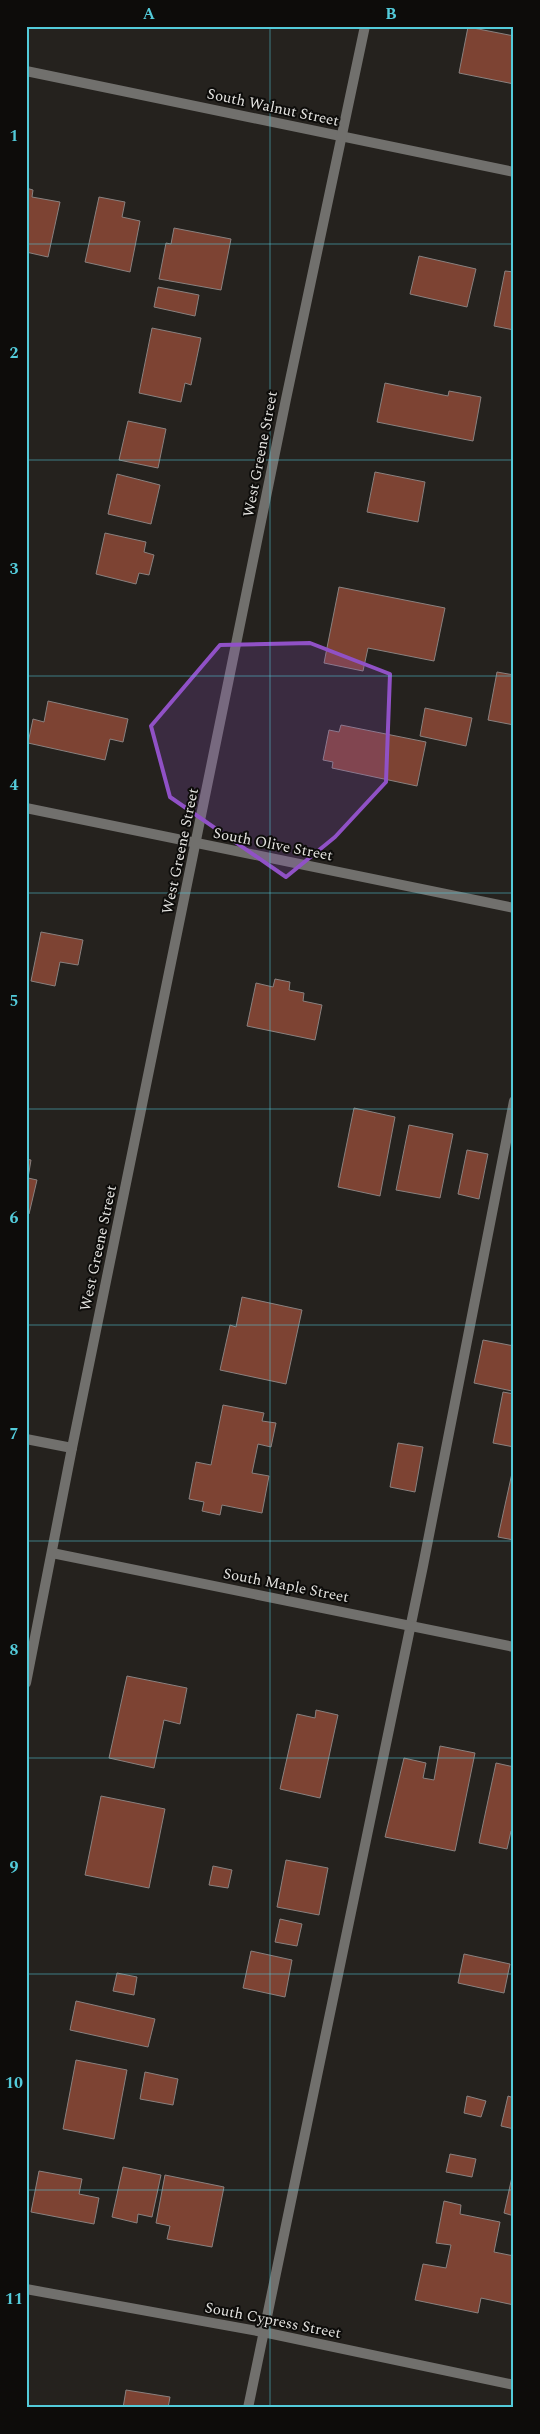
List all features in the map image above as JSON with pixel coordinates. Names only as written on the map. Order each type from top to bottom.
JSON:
[{"type":"street","name":"West Greene Street","points":[[26,1683],[72,1448],[197,844],[286,399],[365,26]]},
{"type":"street","name":"South Walnut Street","points":[[26,71],[514,172]]},
{"type":"street","name":"South Olive Street","points":[[26,808],[514,908]]},
{"type":"street","points":[[248,2408],[425,1556],[514,1101]]},
{"type":"street","points":[[26,1439],[72,1448]]},
{"type":"street","name":"South Maple Street","points":[[52,1553],[514,1647]]},
{"type":"street","name":"South Cypress Street","points":[[26,2289],[263,2332],[514,2385]]},
{"type":"highlighted area","points":[[310,643],[390,674],[386,782],[335,837],[286,877],[170,797],[151,726],[220,645]]},
{"type":"building","points":[[468,27],[514,36],[514,84],[459,73]]},
{"type":"building","points":[[26,188],[33,190],[32,197],[60,202],[48,257],[26,252]]},
{"type":"building","points":[[99,197],[125,202],[122,217],[140,221],[130,272],[85,262]]},
{"type":"building","points":[[174,228],[231,239],[221,290],[159,279],[166,243],[171,244]]},
{"type":"building","points":[[419,256],[476,269],[467,307],[410,294]]},
{"type":"building","points":[[505,271],[514,272],[514,330],[494,326]]},
{"type":"building","points":[[158,287],[199,295],[195,316],[154,307]]},
{"type":"building","points":[[152,328],[201,338],[191,385],[185,383],[181,402],[139,393]]},
{"type":"building","points":[[385,383],[448,396],[449,391],[481,397],[473,441],[377,422]]},
{"type":"building","points":[[128,421],[166,429],[158,468],[119,460]]},
{"type":"building","points":[[375,472],[425,482],[418,522],[367,512]]},
{"type":"building","points":[[117,474],[160,485],[151,524],[108,514]]},
{"type":"building","points":[[105,533],[146,542],[144,552],[154,555],[149,575],[139,573],[136,584],[96,574]]},
{"type":"building","points":[[339,587],[445,608],[434,661],[368,648],[363,671],[324,663]]},
{"type":"building","points":[[497,672],[514,675],[514,725],[488,720]]},
{"type":"building","points":[[48,701],[128,719],[123,742],[110,739],[105,760],[28,743],[33,719],[44,722]]},
{"type":"building","points":[[425,708],[472,718],[466,746],[420,736]]},
{"type":"building","points":[[341,725],[426,742],[417,786],[332,768],[333,762],[323,760],[329,730],[339,732]]},
{"type":"building","points":[[41,932],[83,940],[78,965],[60,962],[55,986],[31,981]]},
{"type":"building","points":[[275,979],[290,982],[289,990],[304,993],[303,1001],[322,1005],[315,1040],[247,1026],[256,983],[273,987]]},
{"type":"building","points":[[354,1108],[395,1117],[380,1196],[338,1187]]},
{"type":"building","points":[[409,1125],[453,1134],[440,1198],[396,1190]]},
{"type":"building","points":[[467,1150],[488,1154],[479,1199],[458,1194]]},
{"type":"building","points":[[26,1159],[31,1160],[28,1178],[37,1180],[29,1214],[26,1214]]},
{"type":"building","points":[[242,1297],[302,1310],[286,1384],[220,1370],[230,1325],[236,1327]]},
{"type":"building","points":[[483,1340],[514,1346],[512,1391],[474,1383]]},
{"type":"building","points":[[503,1392],[514,1394],[514,1447],[493,1443]]},
{"type":"building","points":[[223,1405],[264,1413],[262,1421],[276,1423],[271,1447],[258,1444],[252,1473],[269,1476],[262,1513],[222,1505],[220,1515],[202,1511],[204,1502],[189,1499],[196,1462],[211,1465]]},
{"type":"building","points":[[398,1443],[423,1447],[415,1492],[390,1487]]},
{"type":"building","points":[[514,1464],[514,1540],[498,1537]]},
{"type":"building","points":[[127,1676],[187,1688],[180,1724],[164,1720],[154,1768],[109,1758]]},
{"type":"building","points":[[316,1710],[338,1715],[320,1798],[280,1789],[297,1714],[315,1718]]},
{"type":"building","points":[[440,1746],[475,1753],[455,1851],[385,1837],[404,1758],[426,1763],[423,1778],[434,1780]]},
{"type":"building","points":[[496,1763],[514,1767],[514,1831],[511,1831],[507,1849],[479,1843]]},
{"type":"building","points":[[101,1796],[165,1809],[149,1888],[85,1875]]},
{"type":"building","points":[[286,1860],[328,1868],[319,1915],[277,1907]]},
{"type":"building","points":[[213,1866],[232,1870],[228,1888],[209,1885]]},
{"type":"building","points":[[280,1919],[302,1924],[297,1946],[275,1942]]},
{"type":"building","points":[[251,1951],[292,1960],[285,1997],[243,1988]]},
{"type":"building","points":[[464,1954],[510,1964],[504,1993],[458,1983]]},
{"type":"building","points":[[117,1973],[137,1977],[134,1995],[113,1991]]},
{"type":"building","points":[[76,2001],[155,2019],[148,2047],[70,2030]]},
{"type":"building","points":[[76,2060],[127,2070],[114,2139],[63,2129]]},
{"type":"building","points":[[145,2072],[178,2079],[173,2105],[140,2099]]},
{"type":"building","points":[[467,2096],[486,2101],[481,2117],[464,2113]]},
{"type":"building","points":[[508,2096],[514,2098],[514,2129],[501,2126]]},
{"type":"building","points":[[450,2154],[476,2159],[472,2177],[446,2172]]},
{"type":"building","points":[[123,2167],[161,2175],[152,2217],[138,2214],[137,2223],[112,2217]]},
{"type":"building","points":[[514,2168],[514,2216],[504,2213]]},
{"type":"building","points":[[39,2171],[82,2179],[79,2194],[99,2198],[94,2224],[31,2212]]},
{"type":"building","points":[[165,2175],[224,2187],[212,2247],[167,2239],[170,2226],[156,2223]]},
{"type":"building","points":[[444,2201],[461,2205],[460,2214],[500,2222],[494,2252],[514,2256],[514,2305],[481,2298],[478,2313],[415,2300],[423,2264],[446,2268],[451,2245],[436,2243]]},
{"type":"building","points":[[126,2390],[170,2397],[168,2408],[123,2408]]}]
